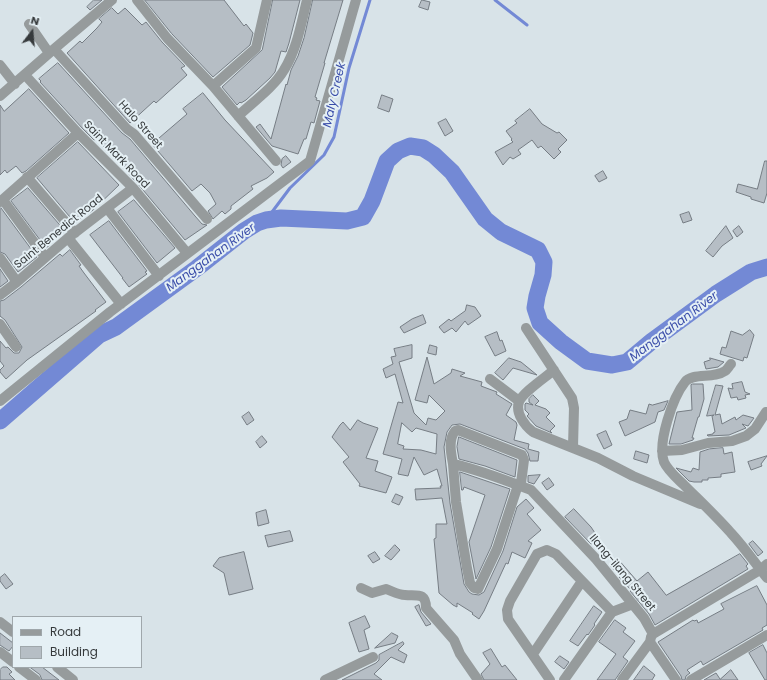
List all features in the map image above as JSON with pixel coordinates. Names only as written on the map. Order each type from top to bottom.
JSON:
[{"type":"street","points":[[0,96],[112,0]]},
{"type":"street","points":[[137,0],[167,38],[213,86],[276,161]]},
{"type":"street","points":[[213,86],[256,48],[266,0]]},
{"type":"street","points":[[238,116],[268,89],[284,71],[294,50],[308,0]]},
{"type":"street","points":[[0,401],[121,304],[310,161],[356,0]]},
{"type":"street","name":"Halo Street","points":[[29,24],[52,51],[127,130],[134,134],[207,219]]},
{"type":"street","points":[[0,64],[15,84]]},
{"type":"street","name":"Saint Mark Road","points":[[25,75],[78,133],[133,188],[187,253]]},
{"type":"street","points":[[45,257],[1,201],[78,133]]},
{"type":"street","points":[[27,177],[121,304]]},
{"type":"street","name":"Saint Benedict Road","points":[[0,295],[71,236],[133,188]]},
{"type":"street","points":[[107,208],[159,276]]},
{"type":"street","points":[[0,258],[17,282]]},
{"type":"street","points":[[0,324],[16,347]]},
{"type":"street","points":[[526,328],[572,398],[574,408],[573,447]]},
{"type":"street","points":[[731,364],[726,371],[715,375],[688,378],[679,391],[665,426],[662,451],[664,463],[764,567],[767,578]]},
{"type":"street","points":[[554,370],[519,401],[519,412],[522,421],[527,427],[533,432],[544,437],[573,447],[633,476],[706,507]]},
{"type":"street","points":[[490,379],[519,401]]},
{"type":"street","points":[[662,451],[682,450],[708,443],[732,440],[746,436],[755,429],[766,412]]},
{"type":"street","points":[[455,430],[522,455],[524,460],[521,483],[518,485],[503,535],[478,588],[474,588],[470,583],[456,502],[453,464],[450,446],[455,430]]},
{"type":"street","points":[[453,464],[475,469],[518,485]]},
{"type":"street","name":"Ilang-ilang Street","points":[[518,485],[531,490],[596,559],[633,604],[644,618],[652,638],[676,680]]},
{"type":"street","points":[[550,680],[508,619],[507,610],[510,601],[537,554],[547,550],[556,554],[612,612]]},
{"type":"street","points":[[622,680],[652,638],[764,567]]},
{"type":"street","points":[[533,654],[582,581]]},
{"type":"street","points":[[360,588],[372,593],[386,589],[397,594],[418,594],[426,602],[426,608],[454,640],[460,654],[478,680]]},
{"type":"street","points":[[564,680],[612,612],[633,604]]},
{"type":"street","points":[[0,622],[12,631]]},
{"type":"street","points":[[691,680],[767,635]]},
{"type":"street","points":[[1,654],[12,661]]},
{"type":"street","points":[[325,680],[373,657]]},
{"type":"street","points":[[20,668],[34,679]]},
{"type":"street","points":[[58,668],[73,680]]},
{"type":"building","points":[[94,0],[102,0],[90,10],[87,7]]},
{"type":"building","points":[[145,0],[224,0],[244,26],[246,24],[253,33],[250,45],[213,77],[172,34]]},
{"type":"building","points":[[273,0],[300,0],[286,52],[281,51],[275,72],[270,78],[246,100],[237,105],[222,87],[262,50]]},
{"type":"building","points":[[313,0],[343,0],[315,97],[317,98],[316,100],[320,101],[314,123],[311,122],[306,139],[304,139],[298,154],[272,146],[256,127],[260,124],[271,139],[286,84],[287,85],[291,70],[298,56],[304,38]]},
{"type":"building","points":[[422,0],[430,2],[428,10],[419,7]]},
{"type":"building","points":[[112,8],[118,14],[125,8],[142,25],[146,22],[162,42],[185,66],[181,68],[187,75],[156,103],[154,101],[130,123],[67,53],[80,41],[82,43],[97,28],[102,22],[99,19]]},
{"type":"building","points":[[58,63],[122,133],[130,139],[202,224],[207,225],[185,240],[127,172],[129,171],[96,139],[94,140],[83,129],[40,82],[41,81],[39,79]]},
{"type":"building","points":[[29,89],[69,133],[26,171],[22,173],[16,166],[7,173],[5,170],[0,175],[0,105],[4,111]]},
{"type":"building","points":[[203,93],[225,120],[274,172],[267,178],[251,186],[253,189],[231,206],[231,209],[225,214],[222,211],[213,219],[208,211],[216,204],[210,193],[201,184],[192,191],[152,144],[187,114],[183,109]]},
{"type":"building","points":[[382,95],[393,99],[389,112],[378,108]]},
{"type":"building","points":[[530,109],[542,124],[557,133],[559,132],[567,140],[558,149],[561,152],[554,159],[541,146],[538,148],[532,140],[518,150],[521,154],[513,159],[510,157],[503,165],[495,152],[513,142],[506,131],[517,123],[515,121]]},
{"type":"building","points":[[446,119],[453,131],[445,136],[438,123]]},
{"type":"building","points":[[78,142],[119,185],[90,213],[89,212],[75,223],[37,178]]},
{"type":"building","points":[[286,156],[291,162],[283,168],[281,165],[282,159]]},
{"type":"building","points":[[765,161],[767,161],[767,193],[764,203],[736,192],[738,184],[757,189]]},
{"type":"building","points":[[603,171],[607,178],[599,182],[595,176]]},
{"type":"building","points":[[28,188],[65,231],[46,248],[11,201]]},
{"type":"building","points":[[134,200],[175,248],[157,263],[118,212]]},
{"type":"building","points":[[1,208],[37,257],[18,272],[5,254],[0,252]]},
{"type":"building","points":[[689,212],[692,220],[683,223],[680,215]]},
{"type":"building","points":[[109,221],[147,271],[145,272],[147,274],[129,287],[90,235]]},
{"type":"building","points":[[726,226],[733,238],[722,246],[713,257],[706,251]]},
{"type":"building","points":[[739,226],[743,232],[737,237],[733,231]]},
{"type":"building","points":[[70,250],[81,265],[79,266],[106,302],[95,310],[96,311],[27,360],[6,379],[0,372],[4,366],[0,361],[0,341],[6,348],[8,347],[14,353],[19,353],[22,347],[5,320],[0,316],[0,301],[4,300],[21,287],[60,254],[62,256]]},
{"type":"building","points":[[0,269],[8,281],[0,287]]},
{"type":"building","points":[[467,305],[475,307],[481,316],[468,325],[465,321],[456,332],[452,328],[444,333],[439,327],[449,319],[451,321],[465,311]]},
{"type":"building","points":[[423,315],[426,323],[404,333],[400,327],[412,319]]},
{"type":"building","points":[[750,330],[754,335],[747,358],[744,357],[743,361],[720,354],[722,347],[726,348],[731,331],[742,335]]},
{"type":"building","points":[[497,332],[506,351],[495,356],[485,337]]},
{"type":"building","points":[[412,345],[412,358],[399,362],[414,413],[426,425],[428,418],[436,420],[445,411],[429,395],[427,403],[415,400],[427,357],[434,384],[451,373],[452,369],[465,373],[460,376],[482,382],[481,386],[497,392],[496,394],[512,404],[506,415],[516,422],[517,425],[514,440],[529,444],[528,449],[539,452],[538,461],[530,461],[528,453],[525,449],[460,424],[452,425],[447,432],[444,447],[450,503],[464,584],[469,592],[479,595],[484,592],[503,551],[517,507],[526,499],[534,508],[527,514],[541,530],[528,541],[532,543],[525,558],[512,552],[508,564],[506,563],[479,619],[472,614],[473,613],[457,603],[457,607],[453,605],[439,593],[434,539],[436,538],[436,524],[447,524],[442,498],[416,500],[415,489],[441,488],[440,486],[442,486],[437,469],[424,475],[414,457],[408,476],[398,474],[402,459],[383,454],[398,402],[403,403],[395,374],[386,378],[383,369],[393,364],[391,357],[396,356],[394,349]],"holes":[[[402,423],[412,432],[416,428],[437,434],[436,454],[421,450],[403,449],[404,446],[398,444]]]},
{"type":"building","points":[[430,345],[437,347],[436,355],[428,353]]},
{"type":"building","points":[[509,358],[521,362],[537,375],[513,368],[503,380],[495,373]]},
{"type":"building","points":[[710,358],[724,362],[718,367],[706,369],[704,362],[710,360]]},
{"type":"building","points":[[742,382],[745,392],[750,394],[745,395],[746,398],[738,400],[737,397],[731,398],[728,388],[733,389],[732,384]]},
{"type":"building","points":[[703,384],[704,399],[692,438],[694,438],[693,440],[681,444],[669,444],[677,412],[692,410],[691,385]]},
{"type":"building","points":[[716,385],[723,386],[715,415],[720,414],[722,424],[735,417],[736,420],[743,415],[754,418],[748,426],[742,424],[746,428],[729,435],[707,435],[715,432],[712,416],[714,415],[707,416]]},
{"type":"building","points":[[533,395],[539,401],[535,405],[546,409],[550,413],[546,417],[555,426],[550,431],[552,433],[536,426],[527,416],[529,414],[525,410],[525,404],[533,405],[529,402],[529,399]]},
{"type":"building","points":[[668,401],[664,410],[658,412],[655,422],[625,436],[619,422],[627,419],[630,410],[646,414],[649,404],[652,405]]},
{"type":"building","points":[[249,412],[254,420],[247,425],[242,417]]},
{"type":"building","points":[[358,420],[378,428],[366,458],[378,461],[375,471],[392,477],[386,493],[359,486],[360,484],[343,462],[349,457],[332,437],[343,422],[350,430]]},
{"type":"building","points":[[606,431],[612,445],[604,449],[597,435]]},
{"type":"building","points":[[262,436],[267,442],[260,448],[256,442]]},
{"type":"building","points":[[459,437],[517,460],[515,477],[485,466],[459,459],[457,447]]},
{"type":"building","points":[[723,448],[724,454],[732,452],[735,472],[721,474],[721,477],[708,478],[708,480],[702,480],[702,482],[694,482],[689,481],[676,468],[691,472],[693,468],[699,470],[700,452],[709,449]]},
{"type":"building","points":[[636,451],[649,455],[647,463],[634,459]]},
{"type":"building","points":[[767,456],[761,464],[762,466],[751,470],[748,462]]},
{"type":"building","points":[[460,472],[510,489],[491,547],[476,579],[469,542],[485,495],[464,487],[462,490]]},
{"type":"building","points":[[540,475],[534,484],[528,482],[528,476]]},
{"type":"building","points":[[549,478],[554,485],[547,490],[542,483]]},
{"type":"building","points":[[396,494],[403,497],[399,505],[392,502]]},
{"type":"building","points":[[574,509],[591,527],[599,539],[591,544],[565,517]]},
{"type":"building","points":[[266,510],[269,523],[258,526],[256,513]]},
{"type":"building","points":[[290,531],[293,541],[268,547],[265,536]]},
{"type":"building","points":[[753,541],[763,552],[758,556],[749,544]]},
{"type":"building","points":[[395,545],[400,550],[391,560],[385,556]]},
{"type":"building","points":[[244,552],[253,589],[229,595],[224,573],[213,566],[219,558]]},
{"type":"building","points":[[375,552],[380,559],[373,563],[368,556]]},
{"type":"building","points":[[740,554],[748,564],[746,566],[748,569],[655,625],[649,614],[630,591],[631,590],[610,566],[617,558],[637,581],[648,572],[666,595]]},
{"type":"building","points":[[5,574],[13,584],[6,589],[0,581],[0,578]]},
{"type":"building","points":[[757,586],[767,605],[767,625],[762,628],[763,630],[703,665],[701,661],[687,670],[690,673],[686,676],[685,680],[682,680],[681,676],[658,642],[693,620],[697,620],[698,623],[724,609],[721,604]]},
{"type":"building","points":[[419,605],[421,612],[431,624],[426,626],[415,607]]},
{"type":"building","points":[[594,606],[602,612],[588,635],[587,634],[578,646],[570,641]]},
{"type":"building","points":[[365,616],[370,627],[364,630],[369,649],[359,652],[349,623]]},
{"type":"building","points":[[615,620],[626,628],[623,632],[635,641],[623,657],[628,661],[615,680],[597,680],[616,654],[599,642]]},
{"type":"building","points":[[0,633],[12,642],[12,647],[9,651],[0,645]]},
{"type":"building","points":[[392,633],[398,636],[395,643],[375,648]]},
{"type":"building","points":[[403,642],[404,644],[398,650],[407,655],[404,663],[391,657],[374,674],[382,680],[342,680],[376,663],[379,660],[379,655]]},
{"type":"building","points":[[763,645],[767,653],[767,680],[765,680],[749,653]]},
{"type":"building","points":[[491,649],[502,667],[505,665],[517,680],[484,680],[481,674],[490,664],[483,653]]},
{"type":"building","points":[[560,656],[569,662],[564,669],[555,662]]},
{"type":"building","points":[[644,666],[655,675],[652,680],[634,680]]},
{"type":"building","points":[[3,667],[7,667],[12,672],[9,674],[15,680],[0,680],[0,670]]},
{"type":"building","points":[[31,668],[43,668],[59,680],[42,680],[40,675]]},
{"type":"building","points":[[731,670],[738,680],[704,680],[716,673],[720,679]]},
{"type":"waterway","name":"Maly Creek","points":[[266,220],[290,188],[324,155],[334,137],[349,68],[370,0]]},
{"type":"waterway","name":"Maly Creek","points":[[495,0],[527,25]]},
{"type":"waterway","name":"Manggahan River","points":[[0,421],[99,335],[116,327],[197,268],[244,231],[257,223],[281,218],[347,221],[363,217],[372,201],[387,161],[398,151],[410,146],[423,148],[434,155],[452,172],[485,219],[501,232],[538,250],[544,262],[543,275],[535,308],[540,323],[561,342],[587,361],[612,365],[627,362],[652,341],[716,294],[751,272],[767,267]]}]
